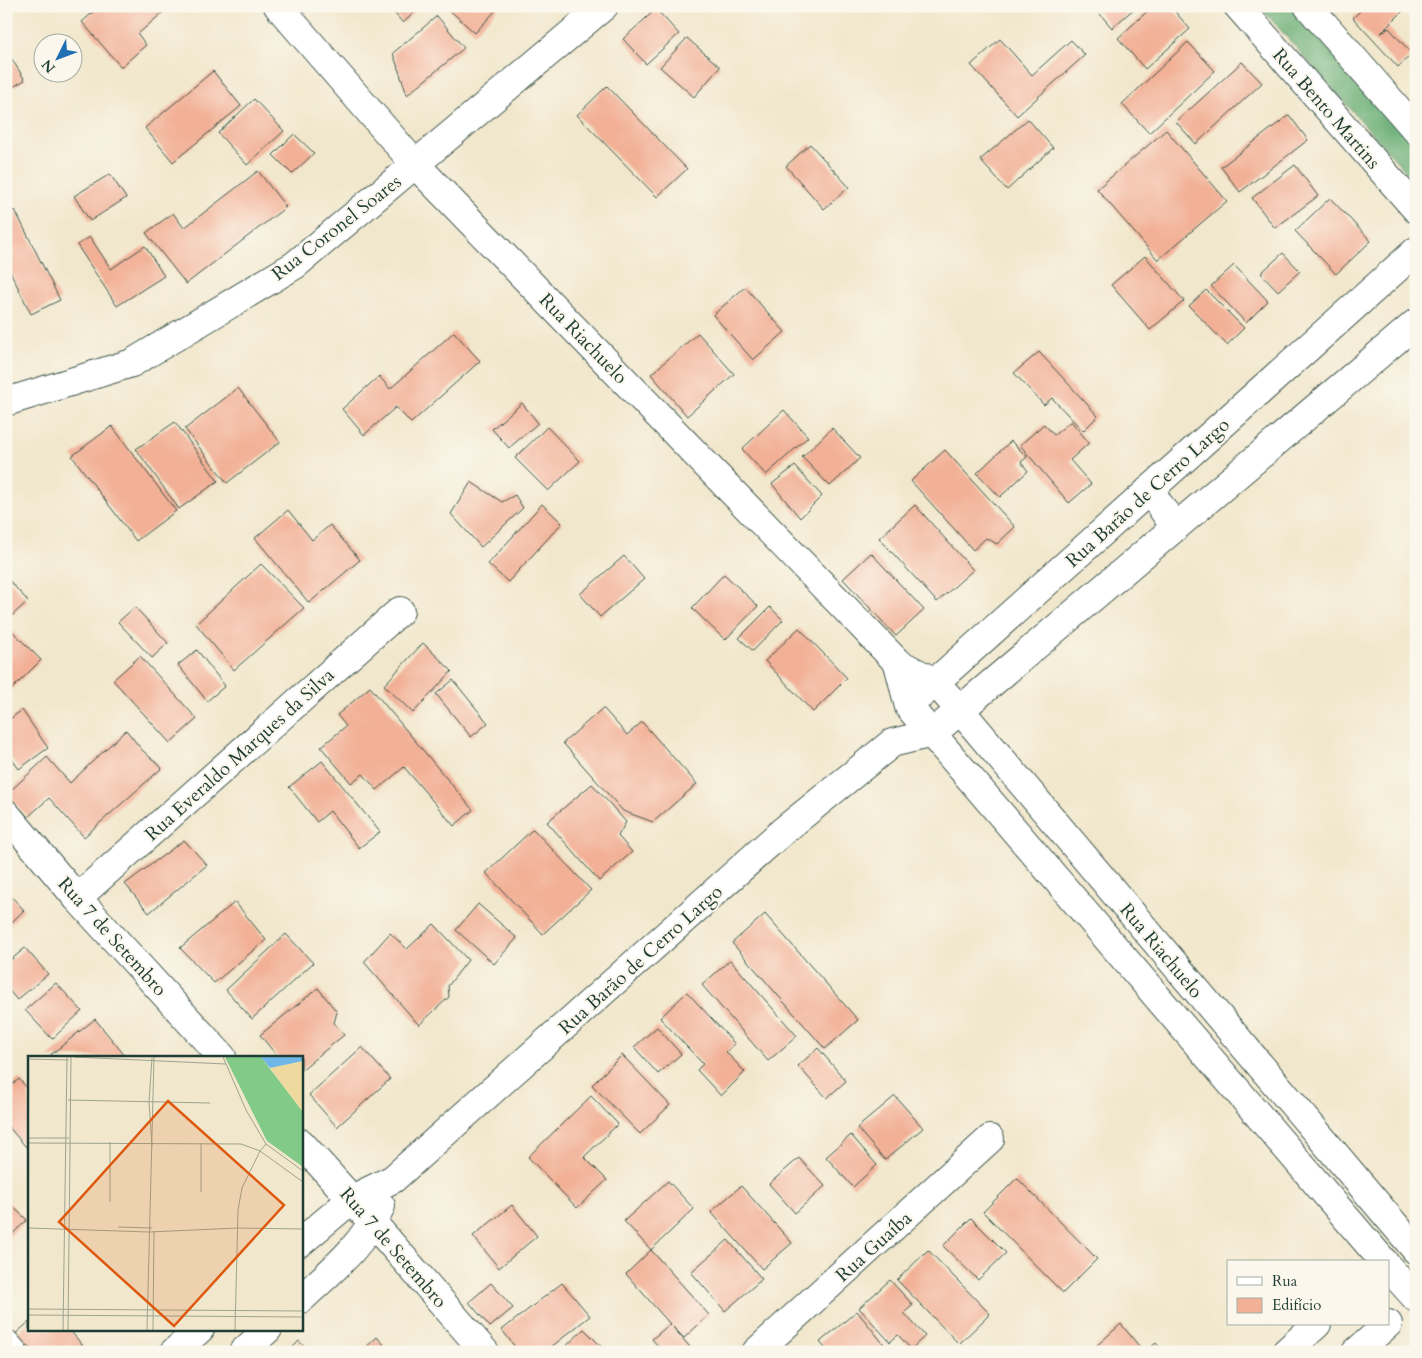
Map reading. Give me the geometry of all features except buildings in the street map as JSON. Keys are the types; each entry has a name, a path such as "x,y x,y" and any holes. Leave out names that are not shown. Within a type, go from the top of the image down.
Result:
{"street":[{"name":"Rua Riachuelo","path":"278,6 415,164 898,663 934,682 960,710 1414,1245"},
{"name":"Rua Coronel Soares","path":"6,402 132,363 295,265 604,6"},
{"name":"Rua Bento Martins","path":"1238,6 1416,209"},
{"path":"1308,6 1416,130"},
{"name":"Rua Barão de Cerro Largo","path":"892,743 909,706 934,682 1416,251"},
{"name":"Rua Barão de Cerro Largo","path":"302,1241 352,1198 393,1179 784,831 892,743 933,733 1416,323"},
{"path":"1149,490 1175,527"},
{"name":"Rua Everaldo Marques da Silva","path":"77,898 400,611"},
{"name":"Rua Riachuelo","path":"898,663 909,706 1382,1260"},
{"name":"Rua 7 de Setembro","path":"6,814 77,898 221,1056"},
{"name":"Rua Guaíba","path":"756,1352 990,1139"},
{"name":"Rua 7 de Setembro","path":"302,1144 352,1198 485,1352"},
{"name":"Rua Barão de Cerro Largo","path":"302,1298 350,1254 373,1223 393,1179"},
{"path":"1390,1261 1414,1245"},
{"path":"1390,1269 1416,1299 1390,1322"},
{"path":"1286,1352 1315,1326"},
{"path":"1356,1352 1386,1326"},
{"path":"174,1352 199,1330"},
{"path":"243,1352 267,1330"},
{"path":"6,1344 13,1352"}],"green space":[{"path":"1259,6 1298,6 1416,140 1416,183"}]}
